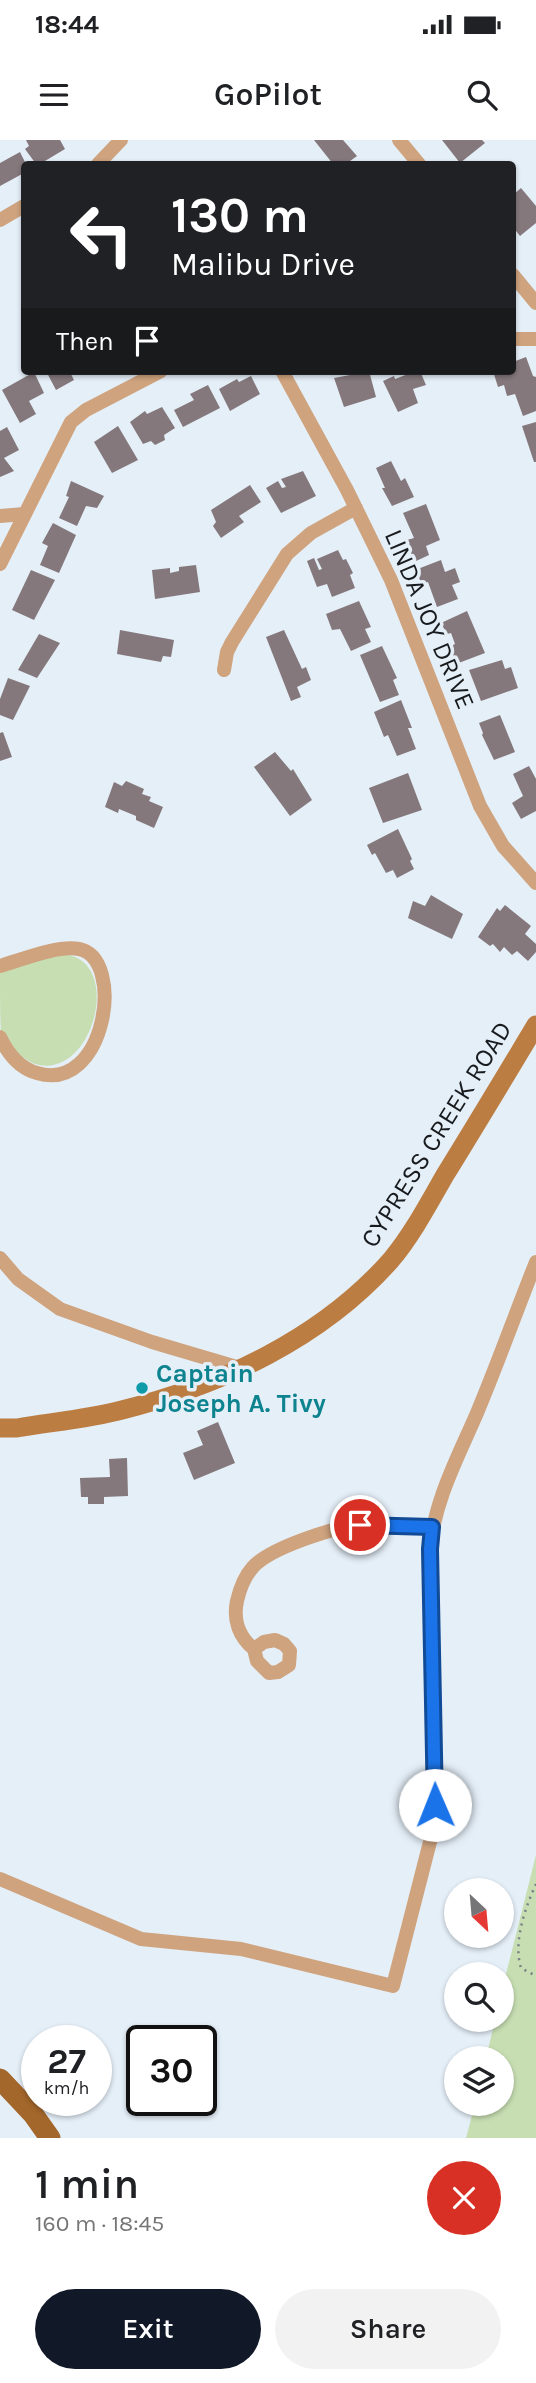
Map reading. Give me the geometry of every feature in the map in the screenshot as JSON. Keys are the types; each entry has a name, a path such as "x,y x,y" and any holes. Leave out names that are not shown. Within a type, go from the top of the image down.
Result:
{"main road":[{"name":"CYPRESS CREEK ROAD","path":"0,1428 121,1410 187,1390 240,1368 312,1330 362,1290 393,1257 536,1025"},
{"path":"0,2079 33,2114 50,2138"}],"street":[{"path":"101,161 121,140"},
{"path":"399,140 416,161"},
{"path":"0,220 21,208"},
{"path":"516,279 536,303"},
{"path":"516,339 536,339"},
{"path":"0,564 71,422 86,410 153,375"},
{"name":"LINDA JOY DRIVE","path":"284,375 356,508 390,580 480,806 503,846 536,883"},
{"path":"224,670 232,642 287,554 311,533 356,508"},
{"path":"0,516 24,514"},
{"path":"0,966 51,951 76,948 88,951 96,961 104,991 95,1042 90,1052 69,1072 44,1075 29,1071 14,1060 0,1037"},
{"path":"0,1258 18,1279 60,1309 152,1342 240,1368"},
{"path":"0,1879 141,1939 241,1949 393,1986 432,1834 435,1805 430,1549 432,1527 440,1498 536,1262"},
{"path":"254,1649 238,1630 235,1609 240,1586 254,1566 274,1552 328,1531 360,1525 432,1527"}],"path":[{"path":"536,1884 529,1900 518,1958 521,1968 536,1976"}],"green space":[{"path":"68,955 85,963 94,979 97,998 94,1020 85,1040 72,1056 55,1065 35,1064 15,1051 1,1031 0,971 38,958"},
{"path":"536,1855 536,2138 466,2138 472,2116 514,2116 514,2046 489,2046 492,2032 514,2032 514,1962 509,1962"}],"building":[{"path":"26,140 60,140 65,149 45,161 34,161 25,149 29,146"},
{"path":"314,140 343,140 357,156 350,161 331,161"},
{"path":"442,140 482,140 485,143 462,161 458,161"},
{"path":"20,152 24,161 21,161 21,175 0,186 0,163"},
{"path":"521,188 536,206 536,223 520,236 516,231 516,192"},
{"path":"526,357 533,376 536,377 536,411 523,416 515,394 507,396 504,385 498,387 494,375 516,375 516,361"},
{"path":"29,375 35,375 44,393 29,401 36,414 20,423 2,390"},
{"path":"48,375 72,375 74,380 56,390"},
{"path":"370,375 376,397 344,407 334,378"},
{"path":"406,375 422,375 426,385 413,389 418,403 398,412 383,381 394,376 395,379"},
{"path":"251,376 260,394 230,411 219,389 237,379 239,382"},
{"path":"208,385 220,408 183,427 174,410 194,400 190,394"},
{"path":"162,407 175,428 164,435 165,440 155,445 151,441 143,444 130,422 145,411 147,414"},
{"path":"536,422 536,462 534,462 522,426"},
{"path":"118,426 138,460 112,473 94,442"},
{"path":"7,427 19,450 4,458 14,471 0,477 0,431"},
{"path":"391,461 401,481 405,478 414,497 392,506 382,488 385,488 376,468"},
{"path":"303,471 316,496 281,513 266,488 278,481 282,488 286,487 281,479"},
{"path":"71,481 104,496 97,508 86,506 77,526 59,518 69,497 66,496"},
{"path":"250,485 261,502 239,516 244,522 221,538 213,526 216,522 211,510"},
{"path":"426,504 440,540 426,546 429,555 414,562 407,540 414,538 403,513"},
{"path":"53,523 76,535 59,573 40,565 48,546 42,543"},
{"path":"338,550 353,573 350,575 355,588 332,597 327,584 317,587 307,561 314,558 319,570 322,569 317,559"},
{"path":"441,560 445,572 455,568 460,582 452,585 458,599 437,607 428,582 422,584 415,570"},
{"path":"196,565 200,592 155,599 152,570 170,568 170,573 179,571 179,567"},
{"path":"31,570 55,580 34,620 12,610"},
{"path":"359,601 371,627 365,629 371,642 351,651 340,629 332,630 326,614"},
{"path":"467,611 485,653 456,664 449,647 455,644 451,633 447,634 441,623"},
{"path":"120,630 174,640 171,657 163,656 161,662 117,654"},
{"path":"284,630 302,669 306,667 311,680 297,687 301,697 291,701 266,637"},
{"path":"39,634 60,643 37,678 18,670"},
{"path":"382,646 397,678 393,680 399,695 380,702 360,655"},
{"path":"502,660 505,669 511,667 518,688 481,701 469,670"},
{"path":"8,678 30,686 13,720 0,715 0,699"},
{"path":"401,700 412,728 408,728 416,749 397,756 388,735 384,737 374,712"},
{"path":"500,715 515,752 494,760 479,723"},
{"path":"3,732 12,757 0,761 0,733"},
{"path":"275,752 291,771 293,769 312,800 290,816 254,767"},
{"path":"529,766 536,779 536,811 521,819 512,803 523,796 513,774"},
{"path":"408,773 422,810 383,823 369,788"},
{"path":"126,781 144,789 142,794 151,797 149,801 163,807 154,828 136,820 136,816 119,809 118,813 105,807 114,782 122,786"},
{"path":"398,829 414,869 397,878 393,870 386,873 375,853 372,855 367,845"},
{"path":"431,895 463,914 452,939 408,918 413,901 425,906"},
{"path":"505,905 531,926 525,934 536,944 536,952 528,961 517,951 512,955 504,947 500,952 493,944 490,946 478,937 497,908 500,911"},
{"path":"218,1422 235,1463 194,1480 183,1453 203,1445 197,1431"},
{"path":"127,1458 128,1496 104,1497 104,1504 88,1504 88,1497 81,1497 80,1478 110,1477 109,1459"}],"place":[{"name":"Captain Joseph A. Tivy","path":"142,1388"}],"route":[{"path":"360,1525 432,1527 430,1549 435,1805"}]}
